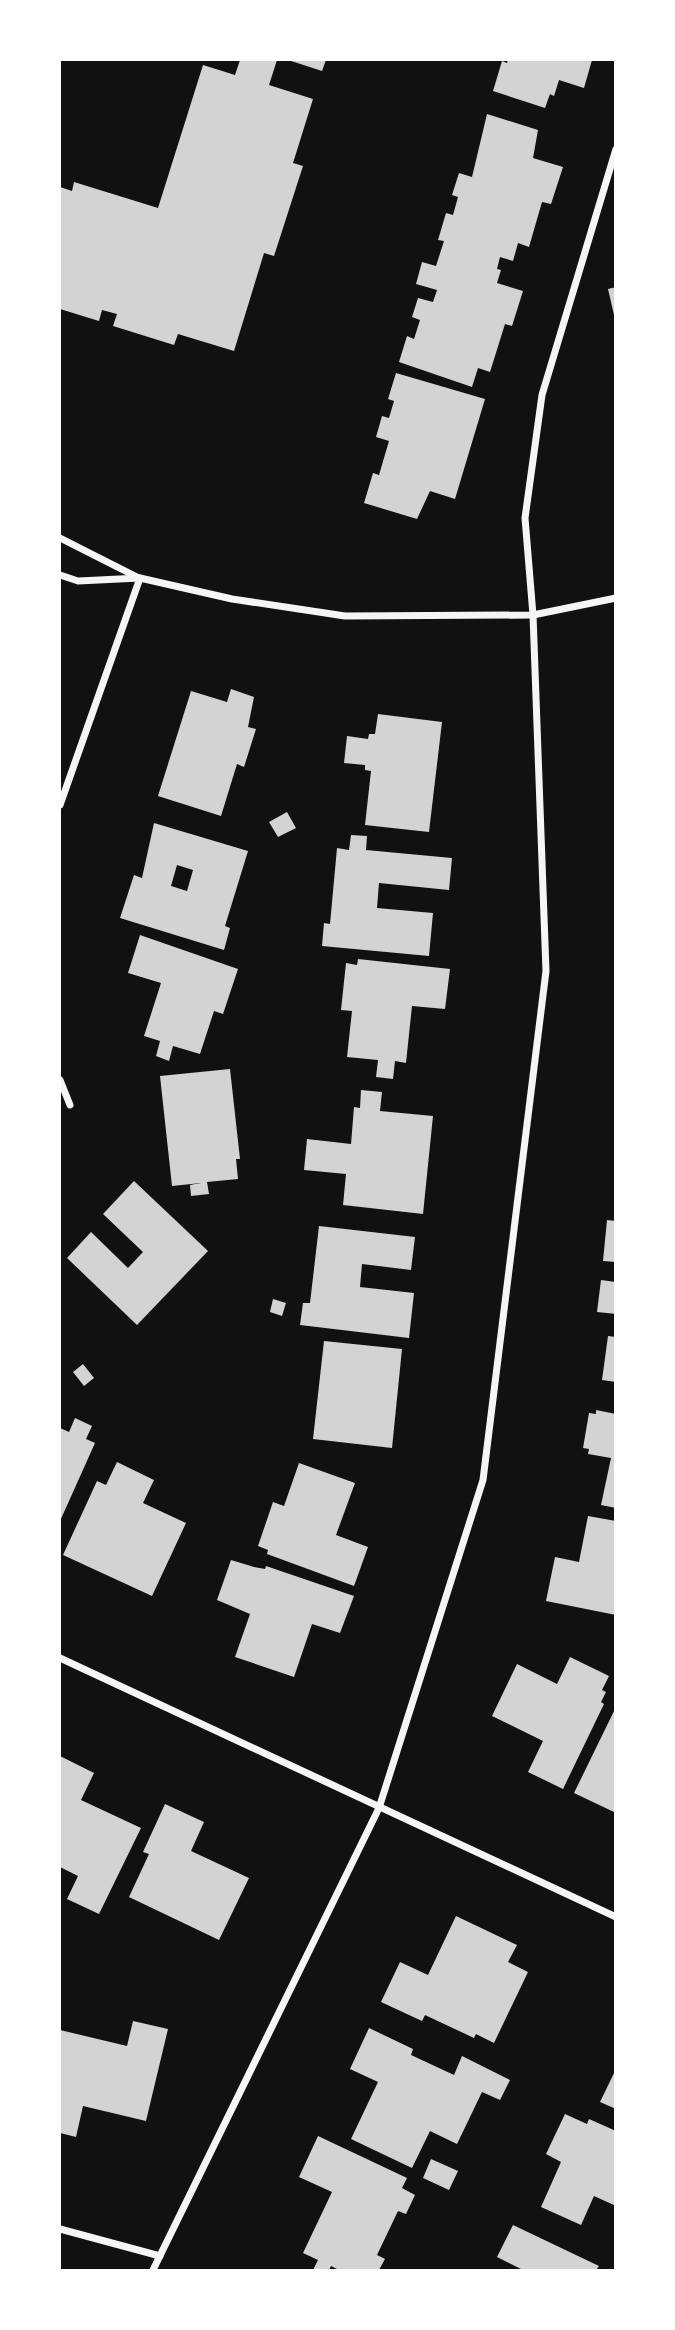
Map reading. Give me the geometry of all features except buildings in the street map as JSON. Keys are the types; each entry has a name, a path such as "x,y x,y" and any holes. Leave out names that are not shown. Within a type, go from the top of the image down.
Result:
{"street":[{"path":"153,2270 379,1808 483,1480 546,971 533,615 525,518 542,395 615,149"},
{"path":"60,538 140,578 232,599 345,616 533,615 615,598"},
{"path":"60,575 78,581 140,578"},
{"path":"60,805 140,578"},
{"path":"60,1080 70,1105"},
{"path":"60,1658 615,1917"},
{"path":"60,2229 160,2256"}]}
